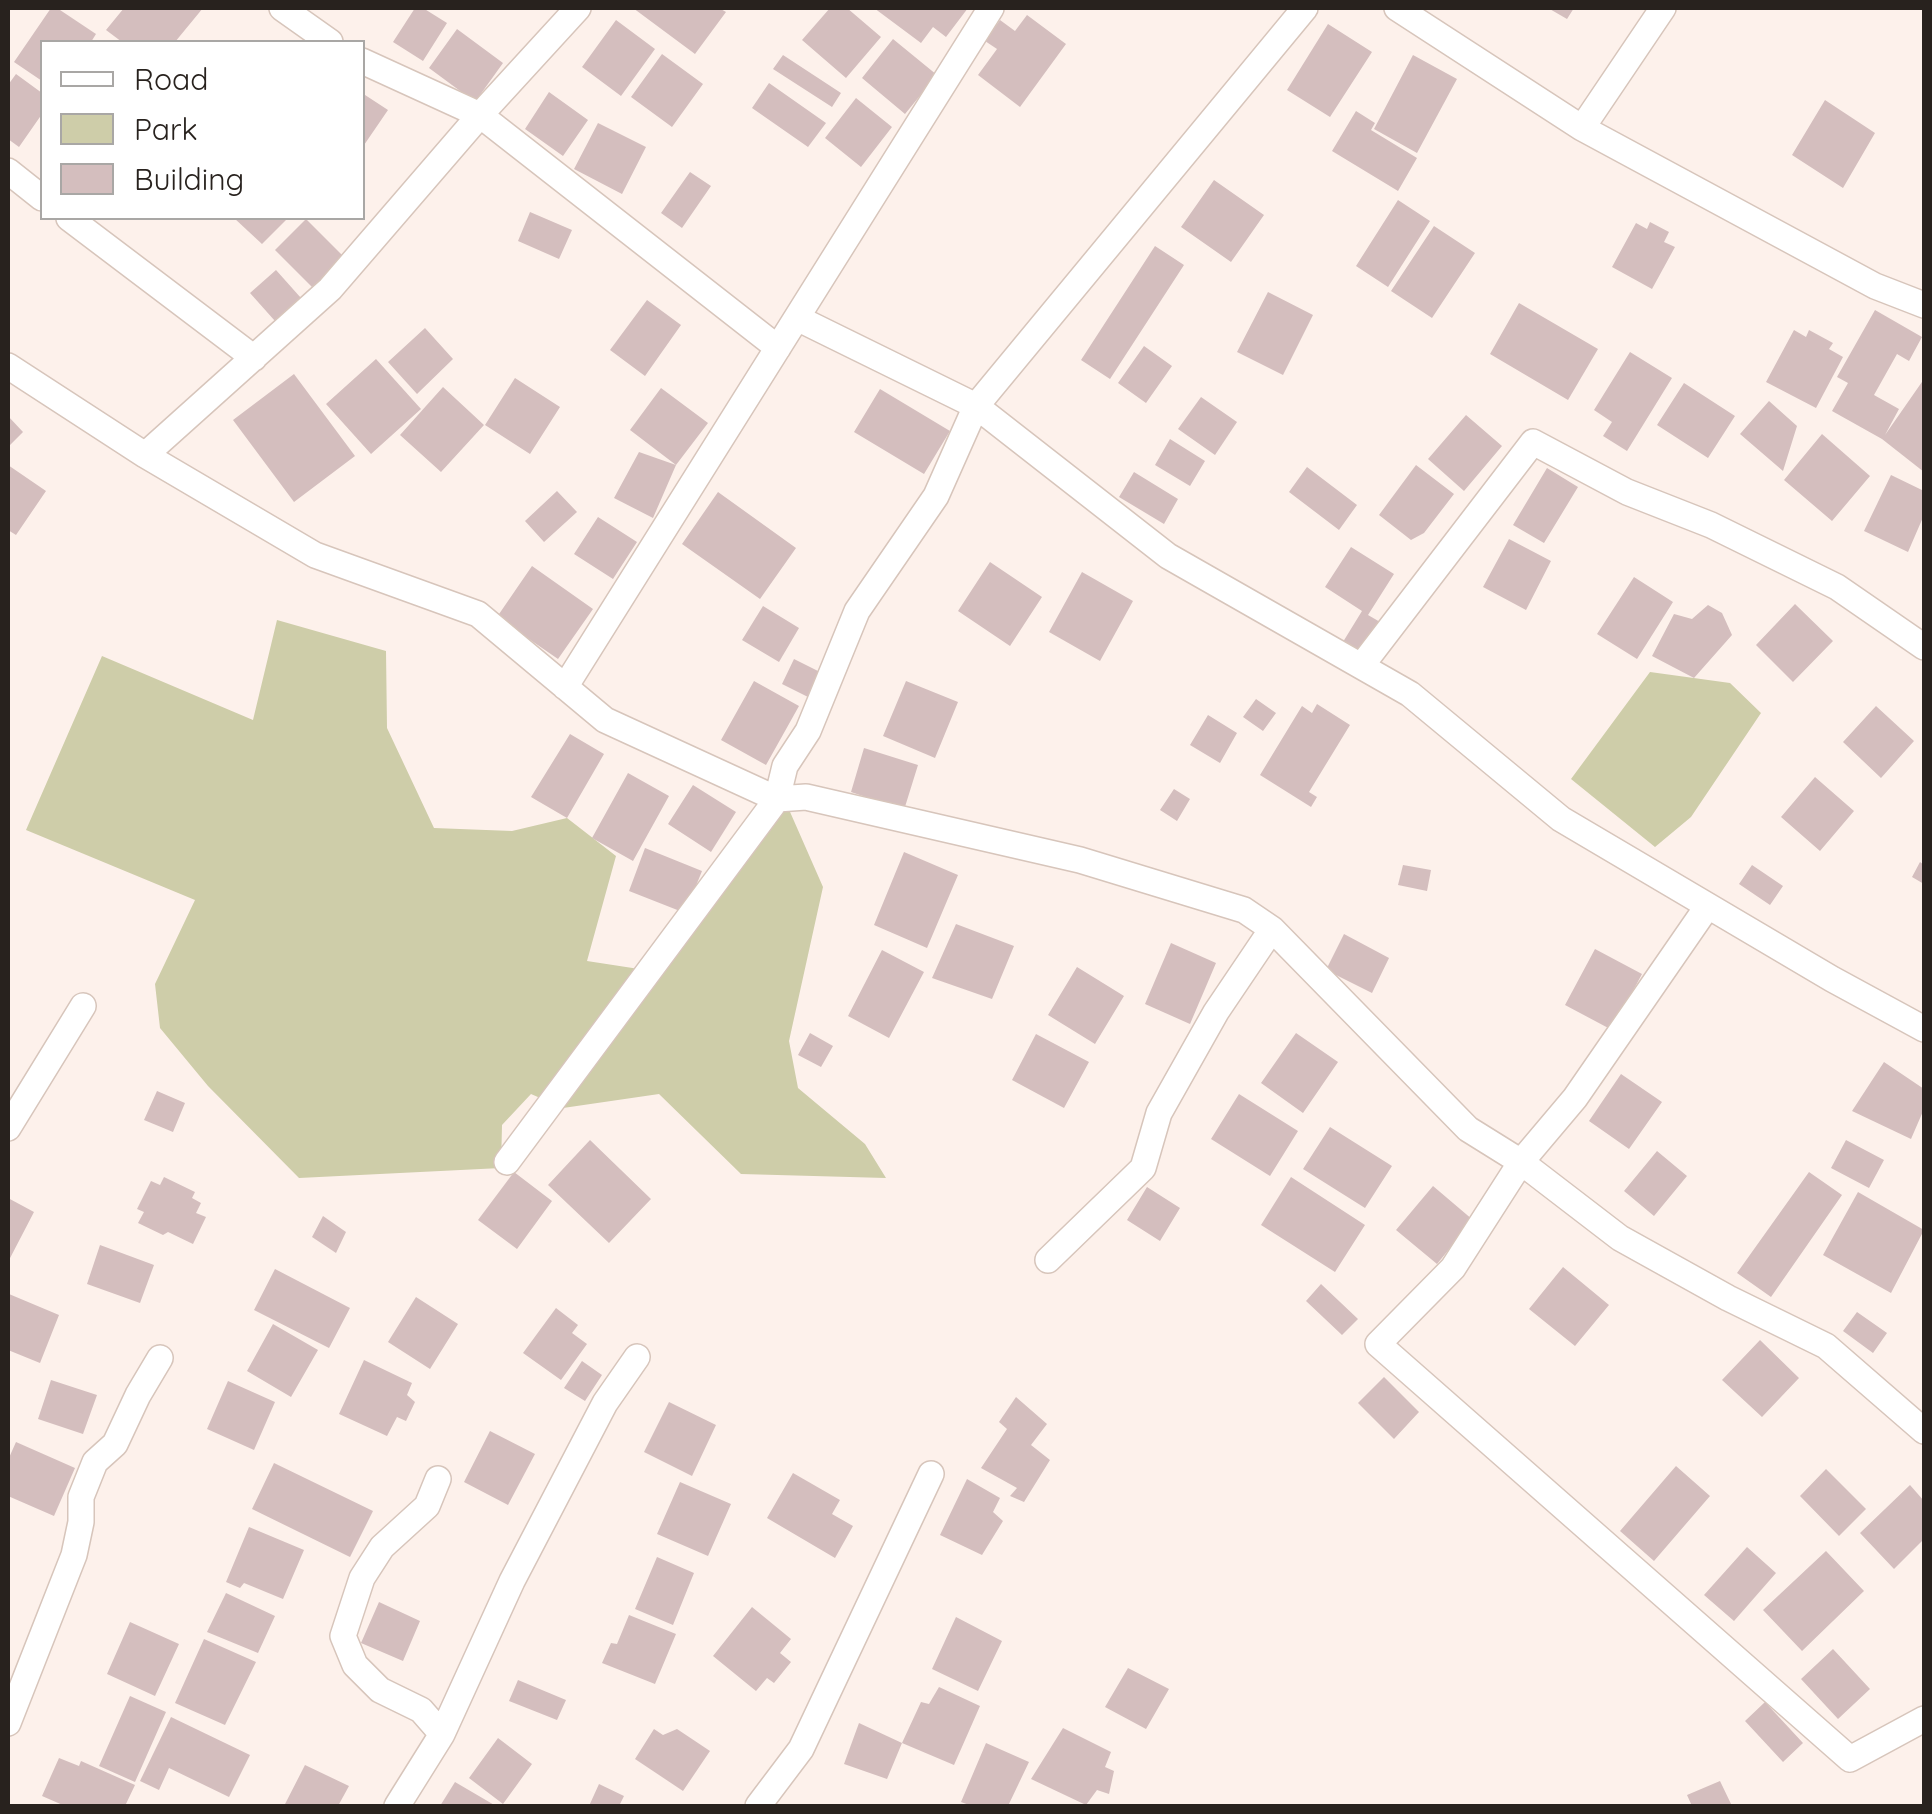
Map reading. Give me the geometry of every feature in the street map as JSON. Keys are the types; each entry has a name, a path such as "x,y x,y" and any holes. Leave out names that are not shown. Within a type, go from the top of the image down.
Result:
{"street":[{"path":"282,8 327,40"},
{"path":"145,455 330,289 578,8"},
{"path":"565,686 992,8"},
{"path":"506,1162 777,799 786,766 808,731 856,611 936,496 976,406 1305,8"},
{"path":"1397,8 1582,128 1875,286 1924,305"},
{"path":"1582,128 1663,8"},
{"path":"365,63 480,115 778,348"},
{"path":"8,171 40,196"},
{"path":"72,220 254,358"},
{"path":"797,318 976,406 1168,556 1410,694 1561,819 1707,907 1924,1029"},
{"path":"8,366 145,455 315,554 478,614 605,720 777,799 806,797 1080,860 1244,910 1272,929 1468,1128 1522,1162 1620,1238 1826,1346 1924,1431"},
{"path":"1362,666 1533,442 1627,492 1712,525 1836,587 1924,647"},
{"path":"1707,907 1574,1098 1522,1162 1452,1268 1378,1344 1850,1759 1924,1719"},
{"path":"1048,1260 1143,1168 1159,1113 1216,1012 1272,929"},
{"path":"8,1128 83,1006"},
{"path":"8,1723 74,1554 81,1522 81,1496 95,1462 115,1444 160,1358"},
{"path":"397,1806 442,1734 512,1582 605,1404 637,1358"},
{"path":"758,1806 800,1749 931,1474"},
{"path":"438,1479 427,1506 382,1547 362,1578 343,1636 355,1664 380,1690 421,1710 442,1734"}],"green space":[{"path":"277,620 386,651 387,728 434,828 512,831 567,818 616,856 587,961 639,969 787,805 823,887 789,1041 798,1088 865,1144 886,1178 741,1174 659,1094 563,1108 531,1094 502,1125 501,1168 299,1178 208,1086 160,1028 155,984 195,900 26,830 102,656 253,720"},
{"path":"1650,672 1730,683 1761,713 1691,817 1655,847 1571,779"}],"building":[{"path":"51,8 57,8 96,34 92,40 40,40 40,80 14,62"},
{"path":"124,8 203,8 177,40 119,40 106,30"},
{"path":"415,8 423,8 447,23 423,61 393,42"},
{"path":"633,8 719,8 726,12 695,54"},
{"path":"830,8 847,8 881,37 846,78 802,40"},
{"path":"874,8 968,8 946,37 933,27 921,43"},
{"path":"1548,8 1574,8 1567,19"},
{"path":"1027,15 1066,44 1020,107 978,75 997,49 985,41 1000,20 1015,31"},
{"path":"616,20 655,49 621,96 582,67"},
{"path":"1328,24 1372,52 1330,117 1287,90"},
{"path":"457,29 503,63 475,102 429,68"},
{"path":"893,39 937,75 905,114 862,78"},
{"path":"662,54 703,84 672,127 631,97"},
{"path":"783,55 841,93 832,107 773,69"},
{"path":"1413,55 1457,79 1417,153 1374,129"},
{"path":"16,74 40,92 40,117 19,147 8,139 8,85"},
{"path":"769,83 826,123 808,147 752,108"},
{"path":"549,92 588,120 563,156 525,129"},
{"path":"365,95 388,110 365,144"},
{"path":"856,98 892,127 861,167 825,138"},
{"path":"1825,100 1875,133 1843,188 1792,155"},
{"path":"1356,111 1375,123 1371,130 1417,158 1398,191 1332,151"},
{"path":"598,123 646,147 622,194 574,169"},
{"path":"690,172 711,186 682,228 661,213"},
{"path":"1214,180 1264,215 1231,262 1181,227"},
{"path":"1398,200 1430,221 1388,287 1356,266"},
{"path":"530,212 572,230 559,259 518,241"},
{"path":"236,220 286,220 262,244"},
{"path":"307,220 343,256 313,288 275,250"},
{"path":"1650,222 1669,232 1664,242 1675,247 1652,289 1612,267 1636,223 1647,229"},
{"path":"1434,226 1475,253 1432,318 1391,291"},
{"path":"1155,246 1184,265 1110,379 1081,360"},
{"path":"276,270 309,307 283,330 250,293"},
{"path":"1268,292 1313,315 1283,375 1237,352"},
{"path":"647,300 681,325 645,376 610,350"},
{"path":"1519,303 1598,349 1568,400 1490,354"},
{"path":"1875,310 1922,337 1909,361 1897,354 1874,395 1899,409 1885,435 1924,379 1924,472 1882,439 1832,411 1848,383 1837,377"},
{"path":"425,328 453,359 417,394 388,362"},
{"path":"1794,330 1806,337 1809,330 1833,343 1829,349 1843,357 1816,408 1766,382"},
{"path":"1144,346 1172,366 1146,403 1118,383"},
{"path":"1630,352 1672,378 1627,451 1603,436 1612,422 1594,410"},
{"path":"376,359 421,409 371,454 326,404"},
{"path":"294,374 355,456 294,502 233,420"},
{"path":"515,378 560,407 530,454 485,425"},
{"path":"1684,383 1735,416 1708,458 1657,425"},
{"path":"443,387 484,425 441,472 400,435"},
{"path":"661,388 708,423 676,465 630,430"},
{"path":"880,389 950,431 924,474 854,432"},
{"path":"1201,397 1237,422 1215,455 1178,429"},
{"path":"1769,401 1797,426 1783,471 1740,434"},
{"path":"1466,415 1502,446 1464,491 1428,459"},
{"path":"8,416 23,432 8,447"},
{"path":"1822,434 1870,476 1832,521 1784,480"},
{"path":"1170,439 1205,461 1190,486 1155,465"},
{"path":"639,452 676,465 653,518 614,498"},
{"path":"8,465 46,491 16,535 8,530"},
{"path":"1416,465 1454,494 1424,533 1411,540 1379,515"},
{"path":"1307,467 1357,505 1339,530 1289,492"},
{"path":"1547,468 1578,487 1544,543 1513,525"},
{"path":"1134,472 1178,499 1164,524 1119,497"},
{"path":"1891,475 1924,491 1924,515 1908,552 1864,531"},
{"path":"557,491 577,512 544,542 525,521"},
{"path":"718,492 796,548 760,599 682,544"},
{"path":"598,517 637,542 613,579 574,554"},
{"path":"1509,539 1551,561 1526,610 1483,587"},
{"path":"1351,547 1394,574 1368,615 1387,626 1362,665 1338,650 1362,611 1325,587"},
{"path":"990,562 1042,597 1010,646 958,611"},
{"path":"532,566 593,609 558,659 497,617"},
{"path":"1082,572 1133,601 1100,661 1049,632"},
{"path":"1634,577 1673,602 1637,659 1597,634"},
{"path":"1795,604 1833,641 1793,682 1756,645"},
{"path":"1708,605 1722,613 1732,635 1694,678 1652,656 1674,614 1692,619"},
{"path":"763,606 799,628 779,662 742,640"},
{"path":"794,659 820,672 808,697 782,684"},
{"path":"754,681 799,706 766,765 721,740"},
{"path":"906,681 958,702 935,758 883,736"},
{"path":"1256,699 1276,713 1263,731 1243,717"},
{"path":"1317,704 1350,725 1309,792 1317,797 1311,807 1260,775 1302,706 1312,713"},
{"path":"1876,706 1914,741 1881,778 1843,742"},
{"path":"1208,715 1237,733 1220,763 1190,745"},
{"path":"570,734 604,754 567,818 531,797"},
{"path":"864,748 918,765 904,810 851,792"},
{"path":"628,773 669,796 633,861 592,838"},
{"path":"1815,777 1854,811 1820,851 1781,817"},
{"path":"693,785 736,812 711,852 668,824"},
{"path":"1174,789 1190,799 1177,821 1160,810"},
{"path":"645,848 702,871 685,913 629,891"},
{"path":"904,852 958,875 927,948 874,925"},
{"path":"1920,862 1924,865 1924,884 1912,877"},
{"path":"1403,865 1431,870 1427,891 1398,885"},
{"path":"1752,865 1783,886 1770,905 1739,884"},
{"path":"956,924 1014,946 992,999 932,978"},
{"path":"1344,934 1389,958 1372,993 1326,970"},
{"path":"1171,943 1216,963 1190,1024 1145,1004"},
{"path":"1595,949 1642,974 1612,1030 1565,1005"},
{"path":"882,950 924,972 889,1038 848,1016"},
{"path":"1077,967 1124,996 1095,1044 1048,1015"},
{"path":"810,1033 833,1046 821,1067 798,1055"},
{"path":"1296,1033 1338,1062 1303,1113 1261,1083"},
{"path":"1036,1034 1089,1062 1064,1108 1012,1080"},
{"path":"1884,1062 1924,1089 1924,1109 1911,1139 1852,1111"},
{"path":"1621,1074 1662,1102 1629,1149 1589,1121"},
{"path":"157,1091 185,1103 173,1132 144,1120"},
{"path":"1239,1094 1298,1131 1270,1176 1211,1139"},
{"path":"1330,1127 1392,1166 1365,1208 1303,1169"},
{"path":"590,1140 651,1199 609,1243 548,1185"},
{"path":"1846,1140 1884,1160 1869,1188 1831,1168"},
{"path":"1657,1151 1687,1176 1654,1216 1624,1191"},
{"path":"514,1172 552,1201 517,1249 478,1220"},
{"path":"1809,1172 1842,1195 1771,1297 1737,1273"},
{"path":"164,1177 195,1192 192,1198 201,1203 196,1213 206,1217 193,1244 138,1223 144,1212 137,1209 151,1181 160,1185"},
{"path":"1291,1177 1365,1225 1335,1272 1261,1225"},
{"path":"1433,1186 1473,1220 1437,1264 1396,1230"},
{"path":"1147,1187 1180,1208 1160,1241 1127,1220"},
{"path":"1858,1192 1924,1230 1891,1293 1823,1255"},
{"path":"8,1198 34,1212 8,1262"},
{"path":"323,1216 346,1232 336,1253 312,1237"},
{"path":"100,1245 154,1265 140,1303 87,1284"},
{"path":"1563,1267 1609,1305 1575,1346 1529,1309"},
{"path":"275,1269 350,1308 329,1348 254,1310"},
{"path":"1321,1284 1358,1319 1342,1335 1306,1301"},
{"path":"9,1294 59,1315 40,1363 8,1350"},
{"path":"416,1297 458,1324 430,1369 388,1342"},
{"path":"556,1308 578,1325 572,1333 587,1344 561,1380 523,1353"},
{"path":"1857,1312 1887,1333 1873,1353 1843,1331"},
{"path":"273,1324 318,1350 291,1397 247,1371"},
{"path":"1760,1340 1799,1378 1762,1417 1722,1380"},
{"path":"364,1360 412,1383 407,1395 415,1402 406,1421 397,1417 387,1436 339,1414"},
{"path":"582,1361 602,1375 585,1401 564,1388"},
{"path":"1384,1377 1419,1412 1394,1439 1358,1403"},
{"path":"51,1380 97,1395 83,1434 38,1419"},
{"path":"228,1381 275,1402 254,1450 207,1429"},
{"path":"1016,1397 1047,1424 1031,1445 1050,1460 1024,1502 1010,1496 1017,1488 981,1468 1007,1429 999,1422"},
{"path":"669,1402 716,1425 692,1476 644,1452"},
{"path":"490,1431 535,1454 508,1505 464,1482"},
{"path":"16,1442 75,1468 54,1516 8,1496 8,1460"},
{"path":"274,1463 373,1511 350,1557 252,1509"},
{"path":"1676,1466 1710,1496 1654,1561 1620,1531"},
{"path":"1826,1469 1866,1509 1839,1536 1800,1496"},
{"path":"793,1473 840,1500 832,1514 853,1526 835,1558 767,1518"},
{"path":"967,1479 1000,1498 993,1512 1003,1521 982,1555 940,1535"},
{"path":"680,1482 731,1504 708,1556 657,1534"},
{"path":"1910,1485 1924,1501 1924,1539 1894,1569 1860,1533"},
{"path":"249,1527 304,1550 283,1599 244,1583 240,1588 226,1582"},
{"path":"1747,1547 1776,1573 1734,1621 1704,1595"},
{"path":"1826,1551 1864,1591 1802,1651 1763,1610"},
{"path":"657,1557 694,1573 673,1625 635,1609"},
{"path":"226,1593 275,1616 258,1653 207,1632"},
{"path":"379,1602 420,1621 403,1661 361,1643"},
{"path":"752,1607 791,1639 780,1653 791,1662 774,1683 767,1678 756,1691 713,1656"},
{"path":"629,1615 676,1634 655,1684 602,1663 611,1643 617,1644"},
{"path":"956,1617 1002,1641 978,1691 932,1669"},
{"path":"130,1622 179,1644 155,1696 107,1674"},
{"path":"204,1639 256,1662 225,1725 175,1703"},
{"path":"1833,1649 1870,1689 1838,1719 1801,1679"},
{"path":"1128,1668 1169,1689 1146,1729 1105,1707"},
{"path":"518,1680 566,1700 557,1720 509,1701"},
{"path":"939,1687 980,1706 954,1765 902,1743 921,1702 929,1704"},
{"path":"130,1696 166,1712 135,1782 99,1766"},
{"path":"1765,1702 1803,1743 1783,1762 1745,1721"},
{"path":"171,1717 250,1755 229,1797 169,1768 159,1790 140,1781"},
{"path":"859,1723 902,1743 887,1779 844,1764"},
{"path":"1063,1728 1111,1752 1105,1767 1114,1771 1109,1794 1097,1790 1086,1805 1031,1779"},
{"path":"654,1729 663,1735 677,1729 710,1751 683,1791 635,1759"},
{"path":"498,1738 532,1764 503,1804 469,1778"},
{"path":"986,1743 1029,1762 1008,1806 972,1806 961,1802"},
{"path":"59,1758 79,1766 81,1761 135,1785 125,1806 65,1806 42,1796"},
{"path":"305,1765 349,1786 338,1806 284,1806"},
{"path":"1720,1781 1732,1806 1692,1806 1687,1795"},
{"path":"455,1782 496,1806 440,1806"},
{"path":"599,1784 624,1796 619,1806 589,1806"}]}
